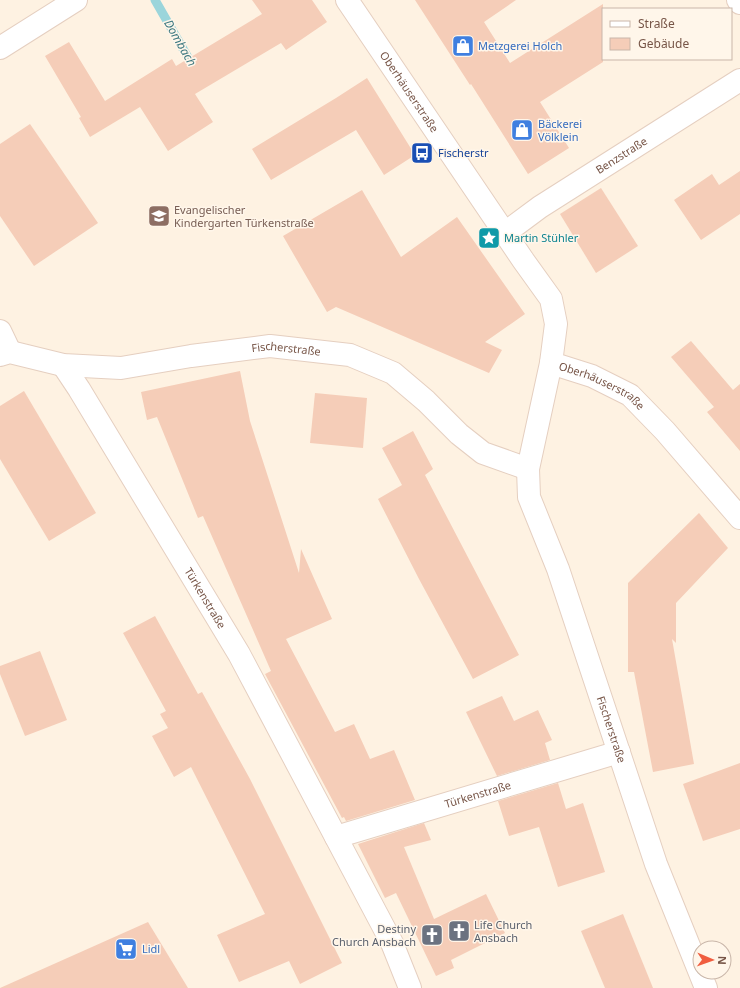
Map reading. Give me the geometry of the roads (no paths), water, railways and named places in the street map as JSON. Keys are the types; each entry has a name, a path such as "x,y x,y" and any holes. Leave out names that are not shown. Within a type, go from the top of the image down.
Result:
{"street":[{"path":"0,48 76,0"},
{"name":"Oberhäuserstraße","path":"347,0 551,300 556,324 551,364 592,376 630,395 665,431 739,515"},
{"name":"Benzstraße","path":"505,233 540,207 740,80"},
{"path":"0,331 5,354"},
{"name":"Fischerstraße","path":"5,354 63,365 121,368 191,356 270,346 350,355 393,373 426,401 459,434 483,452 528,469"},
{"name":"Fischerstraße","path":"551,364 528,469 529,498 558,569 656,864 706,988"},
{"name":"Türkenstraße","path":"63,365 239,654 392,943 410,988"},
{"name":"Türkenstraße","path":"336,837 619,752"}],"waterway":[{"name":"Dombach","path":"155,0 194,68"}],"place":[{"name":"Metzgerei Holch","path":"463,46"},
{"name":"Bäckerei Völklein","path":"522,130"},
{"name":"Fischerstr","path":"422,153"},
{"name":"Evangelischer Kindergarten Türkenstraße","path":"159,216"},
{"name":"Martin Stühler","path":"489,238"},
{"name":"Life Church Ansbach","path":"459,931"},
{"name":"Destiny Church Ansbach","path":"432,935"},
{"name":"Lidl","path":"126,949"}]}
